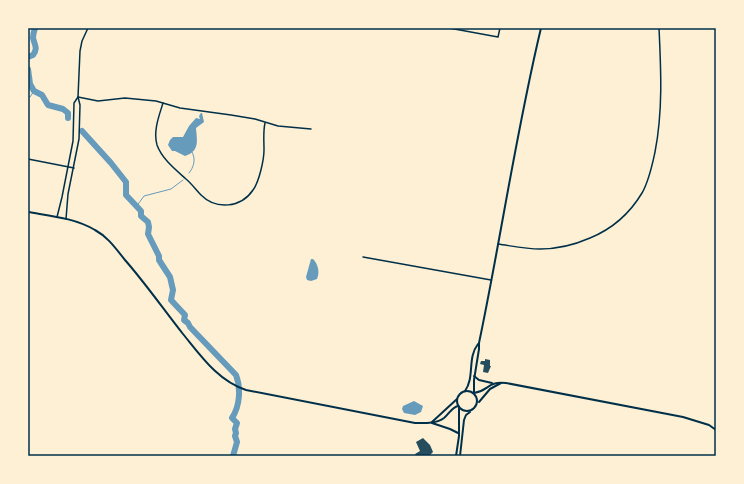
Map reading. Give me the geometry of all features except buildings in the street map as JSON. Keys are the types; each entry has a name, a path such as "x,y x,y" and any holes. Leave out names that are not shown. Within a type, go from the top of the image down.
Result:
{"street":[{"path":"66,219 68,194 79,139 80,105 78,97 80,51 82,41 88,28"},
{"path":"449,28 498,37 500,28"},
{"path":"477,404 477,398 474,393 474,376 479,343 492,281 528,81 540,28"},
{"path":"498,244 522,248 541,249 554,248 581,242 607,230 619,220 643,192 651,170 659,122 662,88 659,28"},
{"path":"78,97 98,101 139,98 180,108 231,115 280,127 311,129"},
{"path":"57,217 73,141 72,112 74,103 78,97"},
{"path":"163,103 156,126 156,136 157,144 164,157 195,187 201,195 219,205 234,205 244,201 255,187 264,158 263,138 265,123"},
{"path":"28,159 74,168"},
{"path":"28,212 80,222 97,231 109,241 137,274 201,356 221,377 231,384 244,389 415,423 431,423 450,429 459,434"},
{"path":"362,257 492,281"},
{"path":"431,423 457,399 460,394 465,391 470,381 473,351 479,343"},
{"path":"474,376 479,380 493,383 506,383 684,417 708,425 716,430"},
{"path":"465,391 474,393 483,390 493,383"},
{"path":"460,456 464,418 482,396 490,389 498,384 506,383"},
{"path":"456,456 459,434 459,407 457,399"},
{"path":"431,423 443,419 453,408 459,407 464,411 470,411"}],"water":[{"path":"201,113 204,122 196,128 196,145 193,151 185,156 172,151 168,145 170,140 173,137 183,137 189,126 196,118 200,119 199,116"},
{"path":"311,259 313,259 316,263 318,268 318,276 317,279 311,281 307,280 306,277"},
{"path":"414,401 423,406 421,412 415,415 404,413 402,409 403,406"}],"waterway":[{"path":"28,57 33,55 36,47 33,38 35,28"},
{"path":"28,69 30,84 34,91 42,95 48,105 63,109 68,113 68,118"},
{"path":"28,97 30,97 34,91"},
{"path":"82,131 126,182 126,195 141,211 141,216 148,222 148,234 159,256 159,260 170,277 173,290 171,300 185,315 184,320 190,327 236,375 239,386 239,397 237,408 232,418 237,423 235,429 237,442 233,456"},
{"path":"189,173 194,163 192,152"},
{"path":"136,207 144,196 171,189 183,180"}]}
